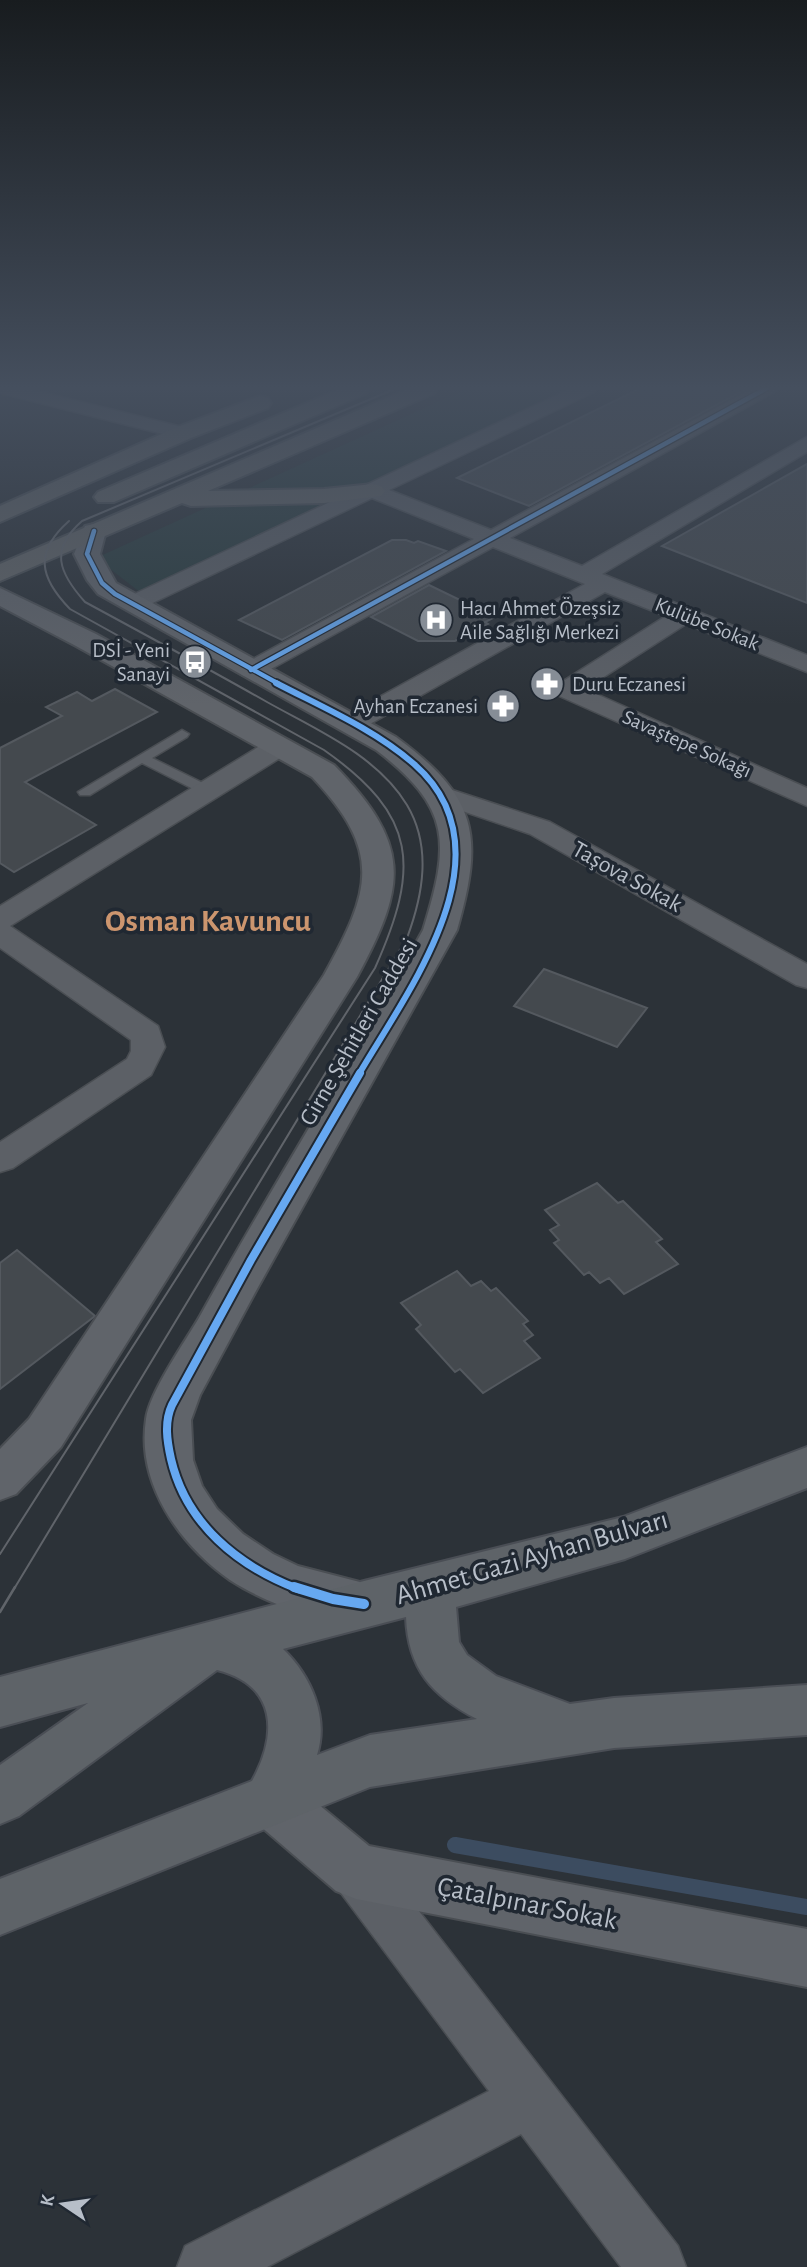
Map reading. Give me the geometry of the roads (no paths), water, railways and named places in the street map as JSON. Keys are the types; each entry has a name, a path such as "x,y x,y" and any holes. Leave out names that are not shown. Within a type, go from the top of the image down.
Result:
{"highway":[{"path":"0,514 48,494"},
{"path":"7,564 87,519 139,494"},
{"path":"87,519 164,501 181,494"},
{"path":"164,501 346,494"}],"main road":[{"name":"Ahmet Gazi Ayhan Bulvarı","path":"0,1702 364,1604 432,1589 625,1538 807,1467"},
{"path":"432,1589 435,1645 449,1672 459,1682 482,1694 569,1730"},
{"path":"0,1797 211,1645 230,1647 257,1660 278,1679 288,1695 294,1715 296,1737 284,1781 271,1800"},
{"path":"0,1906 370,1761 614,1723 807,1710"}],"street":[{"path":"134,603 367,494"},
{"name":"Kulübe Sokak","path":"380,494 684,615 805,660"},
{"path":"251,670 573,494"},
{"path":"352,723 594,579 727,494"},
{"name":"Girne Şehitleri Caddesi","path":"87,519 87,554 103,585 251,670 395,747 413,762 440,794 454,828 457,847 454,886 440,930 262,1238 168,1416 170,1455 181,1492 213,1537 236,1559 285,1586 329,1600 364,1604"},
{"name":"Girne Şehitleri Caddesi","path":"0,1480 45,1433 340,977 373,915 379,879 378,859 365,822 354,803 323,771 86,640 5,612"},
{"name":"Savaştepe Sokağı","path":"684,615 566,690 807,798"},
{"path":"0,1159 139,1066 148,1051 146,1034 4,938 208,791 278,747"},
{"name":"Taşova Sokak","path":"440,794 540,828 807,978"},
{"name":"Çatalpınar Sokak","path":"271,1800 356,1871 807,1958"},
{"path":"356,1871 657,2267"},
{"path":"206,2267 530,2100"}],"lane":[{"path":"85,792 182,734"},
{"path":"142,758 208,791"}],"waterway":[{"path":"455,1845 807,1907"}],"tram line":[{"path":"14,1589 407,938 421,888 422,854 415,821 394,787 379,772 324,733 85,602 69,581 61,562 65,542 72,532 82,521 146,494"},
{"path":"0,1554 375,968 390,932 399,901 403,872 402,846 393,821 378,798 355,774 324,750 70,609 52,586 45,565 50,543 69,521"},
{"path":"0,1612 15,1587"}],"place":[{"name":"Hacı Ahmet Özeşsiz Aile Sağlığı Merkezi","path":"436,620"},
{"name":"DSİ - Yeni Sanayi","path":"195,662"},
{"name":"Duru Eczanesi","path":"547,684"},
{"name":"Ayhan Eczanesi","path":"503,706"}],"district":[{"name":"Osman Kavuncu","path":"208,921"}]}
